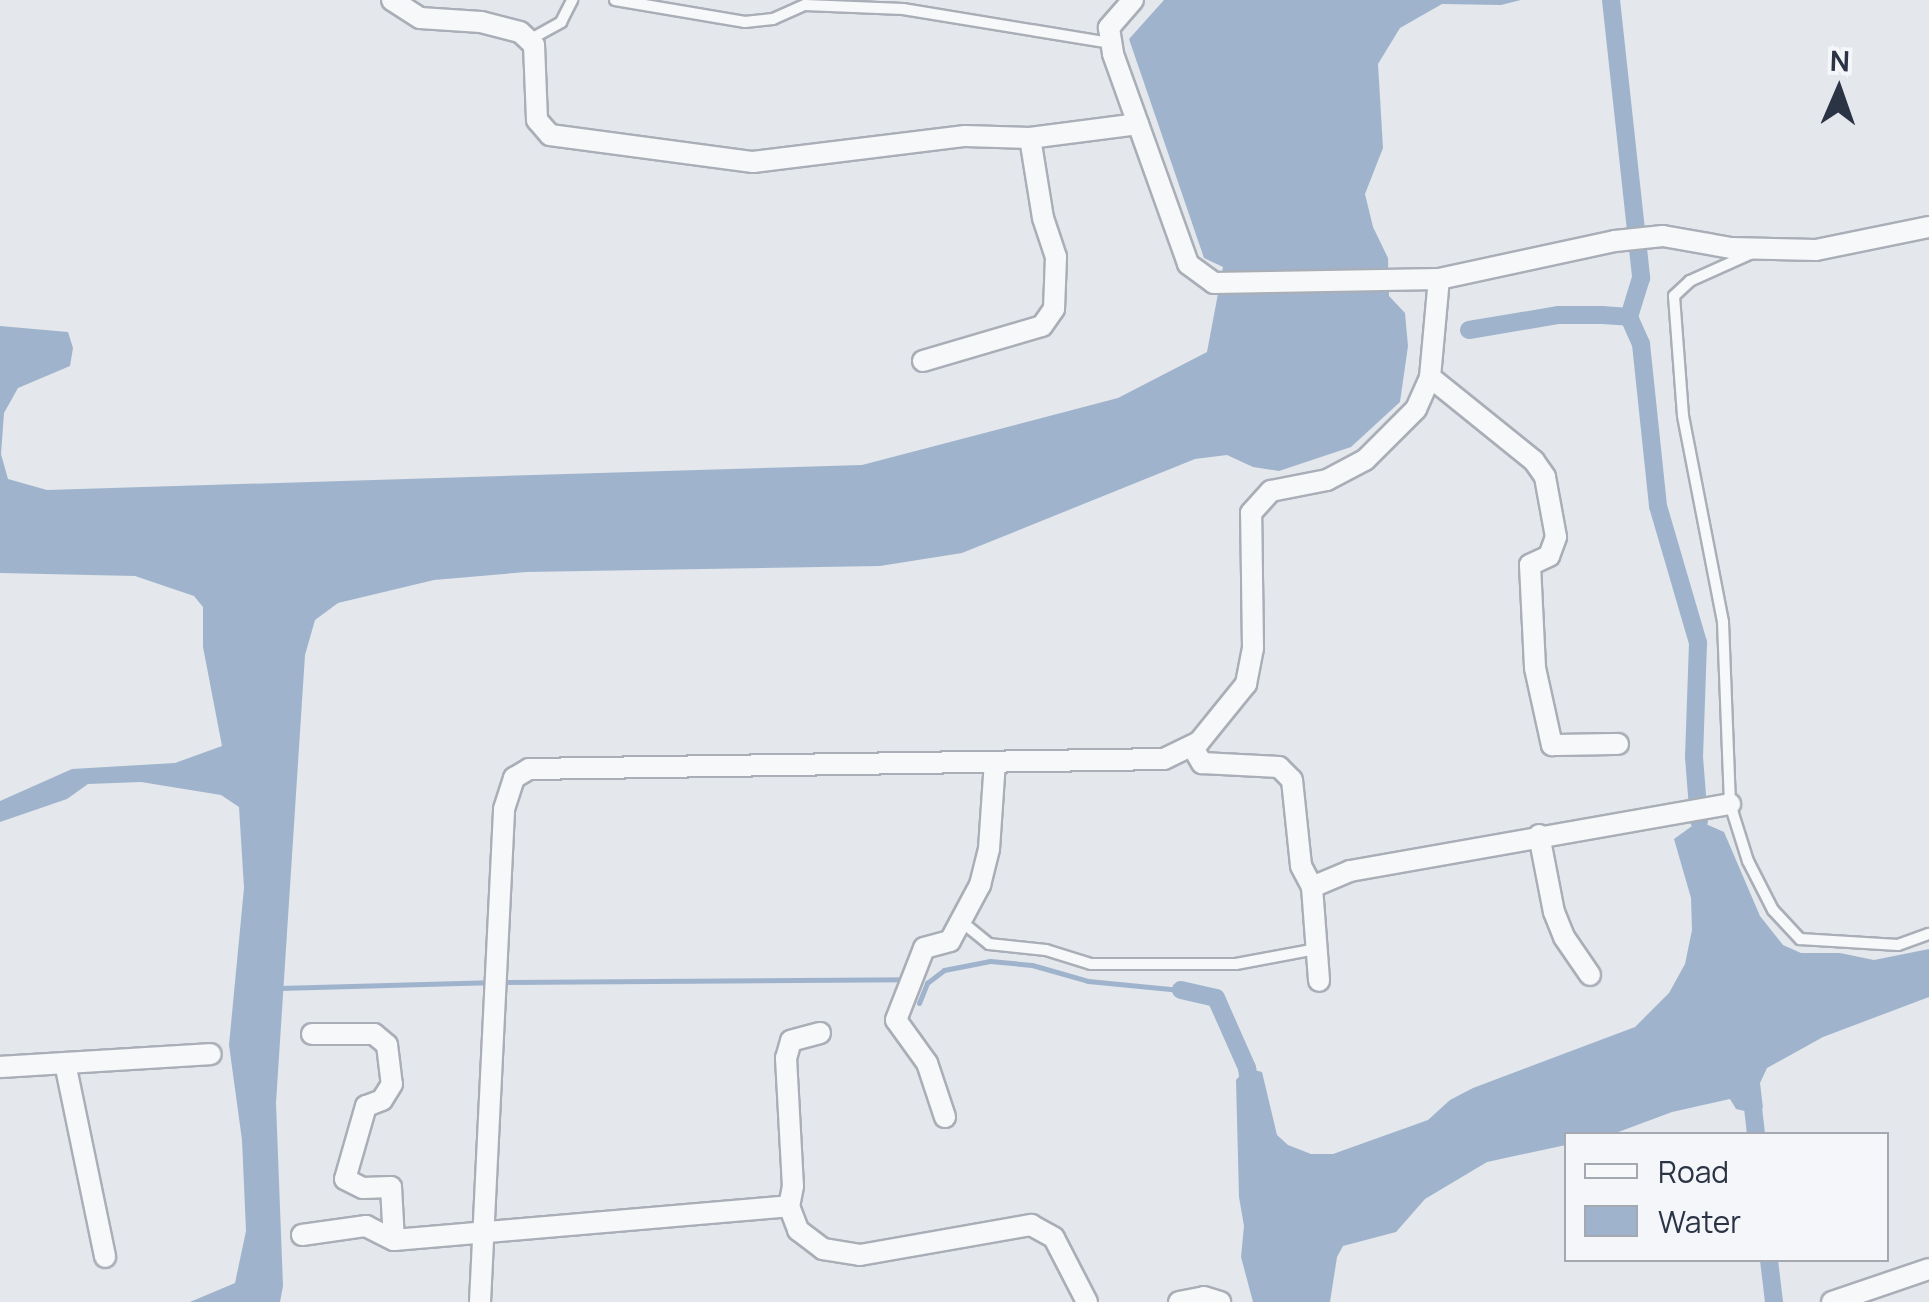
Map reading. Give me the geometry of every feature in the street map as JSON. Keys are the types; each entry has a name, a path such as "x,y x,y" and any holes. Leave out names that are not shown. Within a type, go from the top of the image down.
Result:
{"street":[{"path":"392,0 420,18 482,22 520,32 534,45 537,120 550,135 753,162 964,136 1030,138 1138,124"},
{"path":"1133,0 1109,28 1111,43 1188,264 1214,283 1439,280 1615,241 1663,236 1760,249 1816,250 1929,228"},
{"path":"922,361 1042,326 1054,310 1056,257 1043,218 1030,138"},
{"path":"480,1302 504,809 514,778 529,768 1164,759 1192,746 1246,684 1253,648 1251,513 1271,491 1327,480 1365,460 1416,409 1430,377 1439,280"},
{"path":"1430,377 1534,461 1545,477 1556,536 1549,556 1530,565 1534,668 1552,744 1618,744"},
{"path":"1192,746 1202,762 1280,767 1292,780 1301,866 1312,887 1319,981"},
{"path":"945,1118 927,1063 896,1020 924,948 950,942 980,885 989,848 995,762"},
{"path":"1312,887 1350,871 1665,812 1729,804"},
{"path":"1539,835 1554,912 1564,937 1590,976"},
{"path":"820,1033 790,1041 786,1058 793,1186 789,1206 798,1230 823,1249 860,1256 1031,1225 1054,1238 1086,1302"},
{"path":"312,1034 374,1034 386,1045 392,1084 382,1100 366,1106 346,1179 363,1188 390,1187 394,1240"},
{"path":"0,1068 211,1054"},
{"path":"65,1063 105,1258"},
{"path":"302,1235 366,1226 394,1240 789,1206"},
{"path":"1832,1302 1929,1270"},
{"path":"1179,1302 1204,1297 1220,1302"}],"lane":[{"path":"529,40 560,22 572,0"},
{"path":"615,0 745,22 773,18 805,5 903,9 1111,43"},
{"path":"1760,249 1690,281 1674,296 1683,416 1723,622 1729,804 1748,861 1773,910 1800,939 1898,945 1929,934"},
{"path":"962,922 988,944 1046,950 1092,964 1236,964 1316,949"}],"water":[{"path":"1164,0 1521,0 1501,5 1442,4 1400,28 1378,64 1383,148 1365,194 1373,227 1388,258 1389,296 1405,313 1408,346 1400,402 1351,447 1279,471 1253,467 1227,455 1195,459 962,553 880,566 526,572 434,580 338,603 315,620 305,655 276,1103 283,1286 280,1302 190,1302 235,1283 246,1231 242,1140 229,1045 244,888 239,807 221,795 141,782 88,784 67,799 0,822 0,801 72,769 175,763 222,746 203,647 203,607 194,596 135,576 0,573 0,326 68,332 73,348 70,366 18,388 4,413 1,454 8,479 47,490 862,465 1118,398 1207,352 1223,267 1204,258 1129,39"},
{"path":"1699,821 1724,832 1760,916 1783,945 1801,953 1840,953 1874,960 1929,949 1929,997 1823,1037 1767,1068 1760,1083 1763,1108 1753,1113 1736,1109 1730,1099 1672,1112 1618,1132 1564,1132 1564,1145 1487,1162 1425,1199 1396,1232 1343,1246 1337,1257 1330,1302 1253,1302 1241,1257 1244,1226 1239,1197 1236,1080 1247,1068 1262,1072 1277,1135 1288,1145 1311,1154 1333,1154 1428,1120 1450,1100 1473,1088 1635,1027 1669,993 1685,964 1692,930 1691,898 1674,839"}],"waterway":[{"path":"1611,0 1641,278 1629,317"},
{"path":"1469,330 1559,315 1629,317 1641,344 1658,506 1698,643 1694,757 1699,821"},
{"path":"919,1003 927,983 944,970 990,961 1032,965 1088,981 1181,990"},
{"path":"499,982 908,979"},
{"path":"279,988 488,982"},
{"path":"1181,990 1216,998 1247,1068 1250,1090"},
{"path":"1751,1090 1756,1132"},
{"path":"1769,1262 1774,1302"}]}
